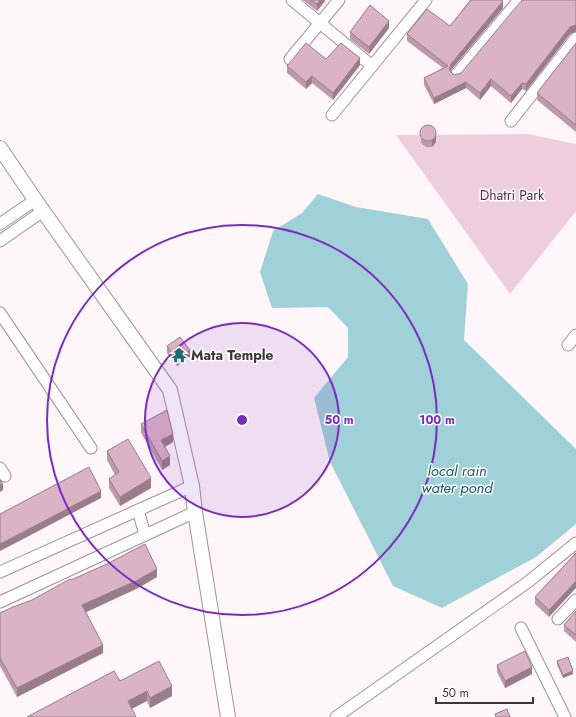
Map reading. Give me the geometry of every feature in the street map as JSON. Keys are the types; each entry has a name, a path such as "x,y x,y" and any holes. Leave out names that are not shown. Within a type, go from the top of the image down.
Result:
{"street":[{"path":"292,0 372,66"},
{"path":"290,58 339,0"},
{"path":"332,114 426,0"},
{"path":"456,75 519,0"},
{"path":"511,121 576,38"},
{"path":"0,148 35,200 170,390 192,486 228,717"},
{"path":"0,224 35,200"},
{"path":"0,241 43,211"},
{"path":"0,313 92,448"},
{"path":"568,345 576,335"},
{"path":"0,572 192,486"},
{"path":"138,510 145,535"},
{"path":"0,602 195,512"},
{"path":"336,717 528,582 576,543"},
{"path":"558,619 576,600"},
{"path":"521,628 565,717"}],"green space":[{"name":"Dhatri Park","path":"528,134 576,144 576,211 510,294 396,135"}],"water":[{"name":"local rain water pond","path":"318,194 356,207 428,219 468,284 464,340 576,449 576,524 536,557 442,608 393,586 330,462 314,398 348,357 348,328 328,307 272,308 260,272 273,231 302,213"}],"building":[{"path":"311,0 320,0 317,4"},
{"path":"471,0 503,1 451,64 449,70 454,75 461,73 522,0 576,0 576,25 570,27 526,84 522,83 511,96 491,79 480,93 466,82 434,98 424,78 448,66 407,34 427,9 450,26"},
{"path":"370,5 389,21 369,47 350,32"},
{"path":"306,43 326,59 341,43 360,58 333,93 312,76 306,82 287,66"},
{"path":"576,43 576,125 537,93"},
{"path":"428,125 435,130 436,133 431,140 428,141 421,136 420,133 425,126"},
{"path":"180,337 190,350 177,359 167,346"},
{"path":"167,410 173,434 161,440 170,456 162,461 141,424"},
{"path":"128,439 151,478 120,497 109,479 119,472 107,451"},
{"path":"89,467 101,491 0,544 0,514"},
{"path":"145,544 157,569 138,580 82,605 103,645 17,688 0,658 0,613 32,600 70,579 71,580 107,564"},
{"path":"576,553 576,581 549,610 535,597"},
{"path":"576,611 576,635 564,625"},
{"path":"525,651 532,667 505,681 497,665"},
{"path":"568,657 573,671 563,675 557,661"},
{"path":"159,661 172,686 150,698 147,691 128,701 136,717 27,717 114,671 120,681"},
{"path":"507,709 510,717 496,717 495,714"}],"place":[{"name":"Mata Temple","path":"179,355"}]}
